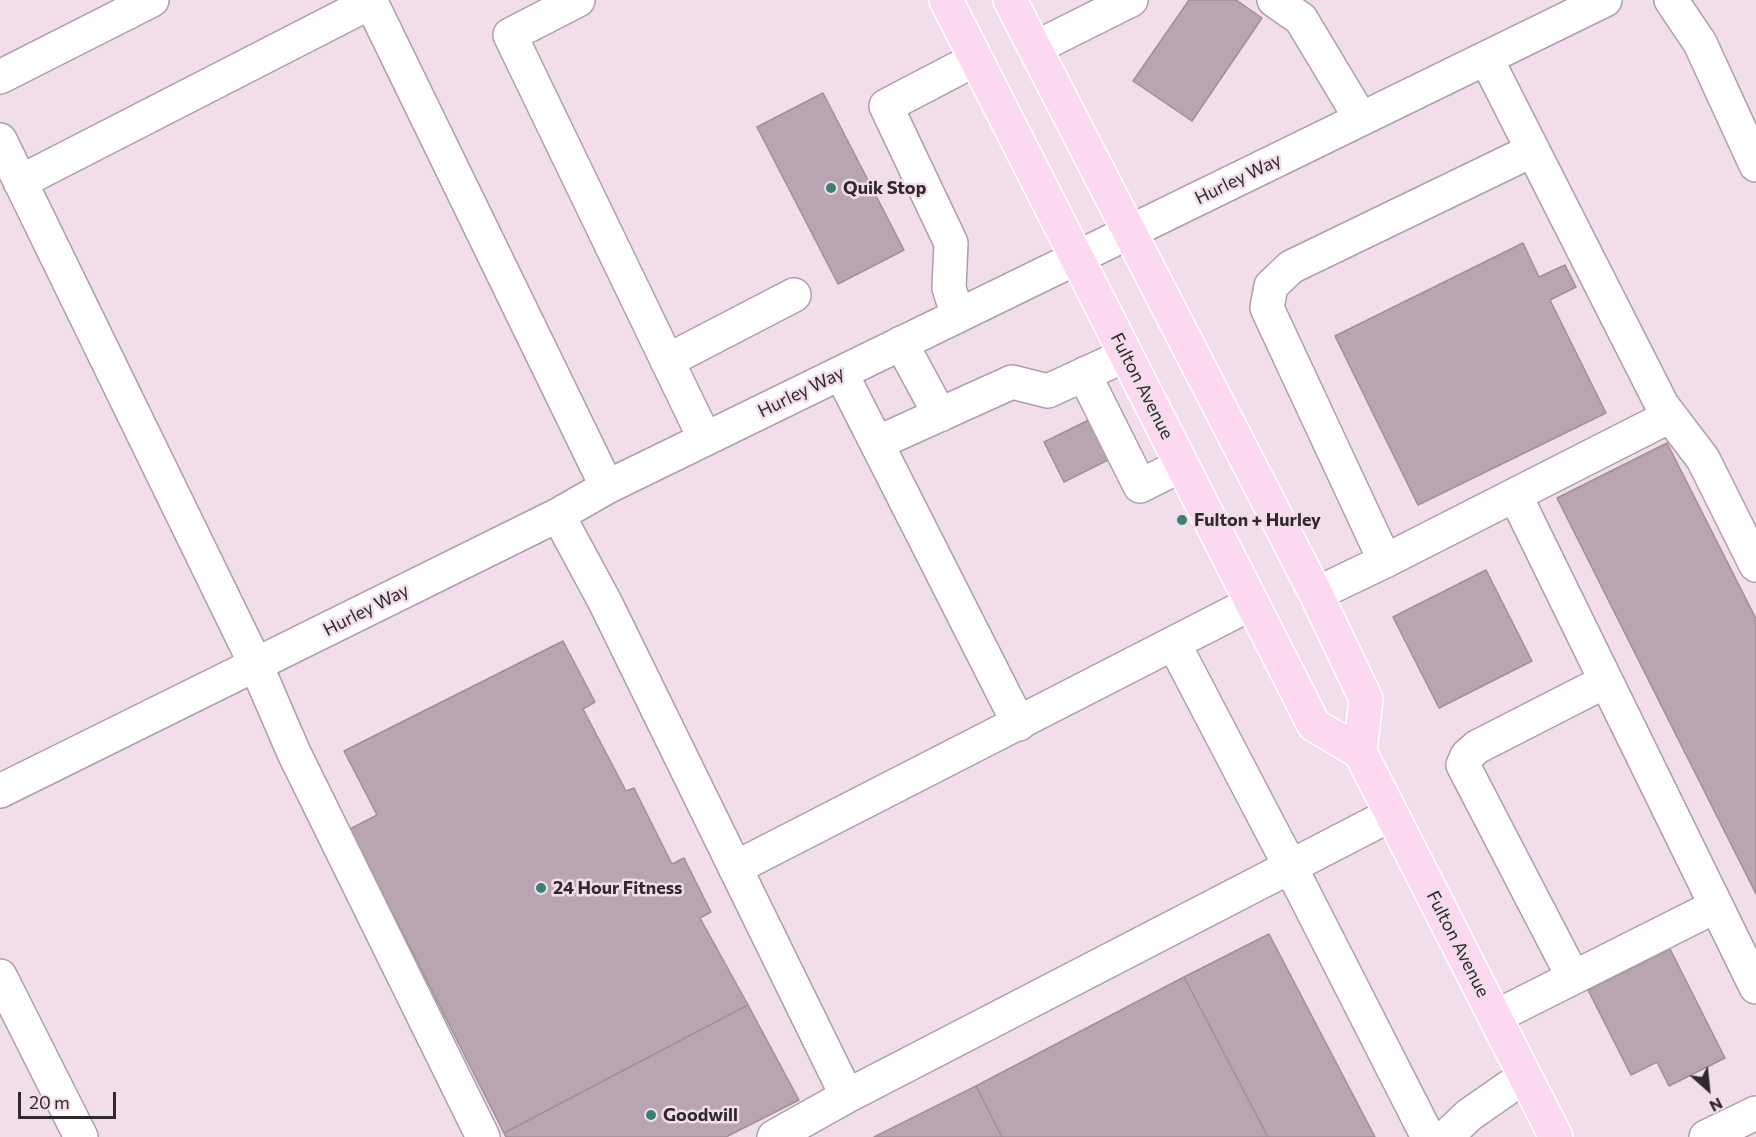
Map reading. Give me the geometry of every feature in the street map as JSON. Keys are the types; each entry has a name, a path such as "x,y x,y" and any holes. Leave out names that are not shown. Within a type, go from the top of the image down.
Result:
{"main road":[{"name":"Fulton Avenue","path":"946,0 1314,725 1360,752 1556,1137"},
{"path":"1010,0 1316,594 1366,699 1360,752"}],"street":[{"path":"0,78 152,0"},
{"path":"578,0 510,35 705,439"},
{"path":"1035,48 1131,0"},
{"path":"1274,0 1301,19 1361,119"},
{"name":"Hurley Way","path":"0,791 558,514 607,487 1605,0"},
{"path":"1671,0 1700,43 1754,154"},
{"path":"20,182 371,1 607,487"},
{"path":"1486,58 1662,405 1703,459 1756,565"},
{"path":"958,316 949,288 951,243 886,106 976,59"},
{"path":"0,140 256,665 294,753 483,1137"},
{"path":"1385,561 1267,308 1271,286 1291,267 1533,150"},
{"path":"667,361 795,295"},
{"path":"902,343 940,415"},
{"path":"877,443 1012,382 1048,391 1126,355"},
{"path":"841,373 1019,724"},
{"path":"1084,374 1140,486 1182,465"},
{"path":"1316,594 1670,416"},
{"path":"1515,495 1756,987"},
{"path":"558,514 604,602 847,1096"},
{"path":"735,868 1252,603"},
{"path":"1174,644 1428,1137"},
{"path":"1573,977 1462,765 1467,756 1478,747 1606,681"},
{"path":"774,1137 847,1096 1392,814"},
{"path":"1495,1017 1716,906"},
{"path":"0,976 81,1137"},
{"path":"1446,1137 1469,1115 1525,1076"},
{"path":"1706,1137 1756,1113"}],"building":[{"path":"1189,0 1236,0 1262,18 1192,121 1133,81"},
{"name":"Quik Stop","path":"823,93 904,250 838,284 757,127"},
{"path":"1523,243 1539,277 1565,265 1576,287 1550,300 1606,413 1418,505 1335,336"},
{"path":"1103,413 1122,453 1064,482 1044,442"},
{"path":"1667,443 1756,619 1756,894 1557,498"},
{"path":"1486,570 1532,661 1439,708 1393,617"},
{"path":"563,641 595,702 583,709 626,791 634,788 672,864 684,858 711,912 700,918 748,1005 504,1133 350,829 377,815 344,751"},
{"path":"1269,934 1375,1137 1268,1137 1184,977"},
{"path":"1670,949 1725,1058 1669,1086 1657,1062 1631,1075 1588,990"},
{"path":"1184,977 1268,1137 1002,1137 976,1086"},
{"path":"748,1005 799,1100 726,1137 506,1137 504,1133"},
{"path":"976,1086 1002,1137 874,1137"}],"place":[{"name":"Quik Stop","path":"831,188"},
{"name":"Fulton + Hurley","path":"1182,520"},
{"name":"24 Hour Fitness","path":"541,888"},
{"name":"Goodwill","path":"651,1115"}]}
